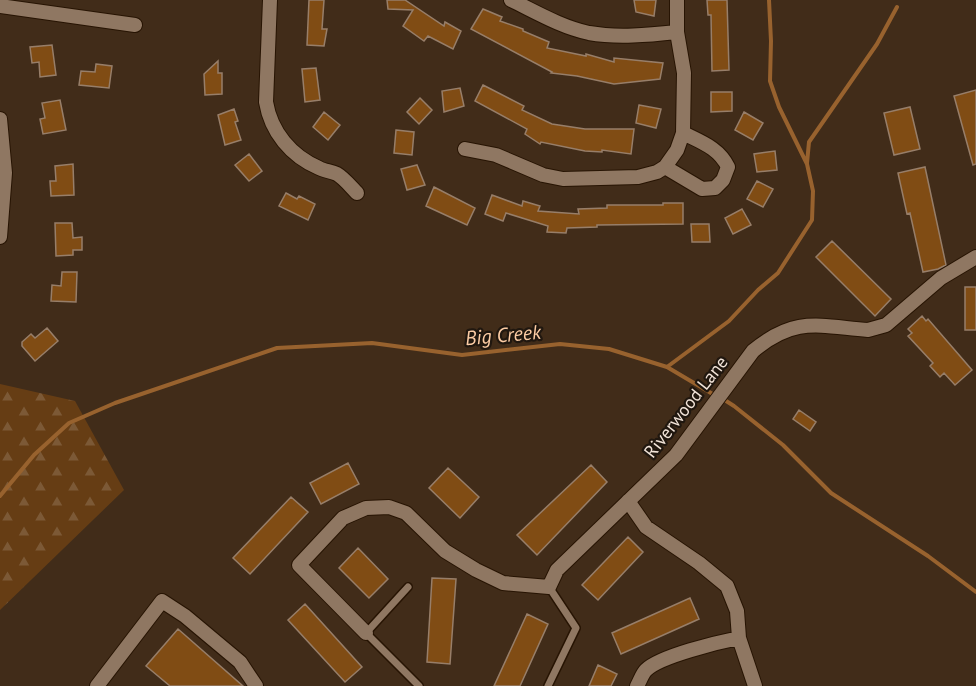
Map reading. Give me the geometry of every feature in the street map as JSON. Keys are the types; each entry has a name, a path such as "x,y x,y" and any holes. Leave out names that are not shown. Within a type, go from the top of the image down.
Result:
{"street":[{"path":"270,0 266,102 274,128 286,144 302,159 320,169 337,174 357,193"},
{"path":"511,0 555,22 589,33 640,35 677,32"},
{"path":"465,149 496,155 543,175 563,180 638,177 657,172 664,167 677,150 683,133 684,73 677,32 677,0"},
{"path":"0,6 135,25"},
{"path":"0,119 5,173 0,237"},
{"path":"664,167 702,189 715,188 723,180 728,167 722,155 710,146 683,133"},
{"name":"Riverwood Lane","path":"549,587 557,570 676,455 753,351 769,338 794,327 809,324 868,330 886,325 941,278 976,257"},
{"path":"628,501 646,527 699,563 727,586 736,611 739,638 755,686"},
{"path":"366,633 299,565 343,518 366,508 389,507 406,513 445,551 503,583 549,587"},
{"path":"97,686 162,601 185,616 240,663 256,686"},
{"path":"637,686 647,669 667,659 709,644 739,638"}],"lane":[{"path":"408,587 366,633 419,686"},
{"path":"548,686 576,628 549,587"}],"green space":[{"path":"0,384 75,401 124,490 0,610"}],"building":[{"path":"309,0 324,0 322,29 327,29 324,46 307,45"},
{"path":"387,0 405,0 444,26 445,22 461,31 453,49 428,36 424,41 403,26 413,10 388,9"},
{"path":"634,0 656,0 654,16 636,12"},
{"path":"707,0 727,0 729,70 712,71 711,15 708,15"},
{"path":"483,9 502,17 500,21 549,42 547,48 586,56 586,54 614,62 614,58 663,63 660,79 614,84 551,73 471,29"},
{"path":"52,45 56,75 40,77 39,62 32,63 30,47"},
{"path":"218,61 218,73 222,73 222,94 205,95 204,74"},
{"path":"96,64 112,66 109,88 79,85 81,71 95,72"},
{"path":"316,68 320,100 305,102 302,69"},
{"path":"483,85 524,106 522,110 552,124 585,129 634,129 631,154 602,150 602,152 585,151 541,142 540,144 525,134 527,129 475,101"},
{"path":"460,88 464,106 444,112 442,91"},
{"path":"976,90 976,164 973,165 954,96"},
{"path":"711,92 732,92 732,111 711,112"},
{"path":"420,98 432,110 419,124 407,112"},
{"path":"60,100 66,130 43,134 40,119 45,118 42,103"},
{"path":"639,105 661,109 656,128 636,123"},
{"path":"910,107 920,149 894,155 884,113"},
{"path":"234,109 238,121 235,122 241,140 225,145 218,115"},
{"path":"324,112 340,125 328,140 313,127"},
{"path":"744,112 763,123 753,140 735,130"},
{"path":"396,130 414,132 412,155 394,153"},
{"path":"775,151 777,170 757,172 754,154"},
{"path":"249,154 262,171 249,181 235,165"},
{"path":"73,164 74,195 51,196 50,181 56,181 55,166"},
{"path":"417,165 425,185 407,190 401,169"},
{"path":"925,167 946,265 923,272 910,213 907,214 898,173"},
{"path":"757,181 773,189 763,207 747,199"},
{"path":"434,187 475,208 467,225 426,206"},
{"path":"286,193 297,199 299,196 315,204 308,220 279,206"},
{"path":"492,195 522,206 523,201 540,206 538,211 579,214 578,209 607,208 607,205 683,203 683,224 597,225 597,227 567,228 566,233 547,232 548,226 506,213 503,221 485,214"},
{"path":"742,209 751,225 733,234 725,218"},
{"path":"55,223 72,223 73,238 82,237 82,250 73,250 73,255 56,256"},
{"path":"691,224 709,224 710,242 692,242"},
{"path":"832,241 891,299 875,316 816,257"},
{"path":"62,272 77,272 76,302 51,301 52,285 61,286"},
{"path":"965,287 976,287 976,330 965,330"},
{"path":"922,316 926,321 928,319 972,370 955,385 944,373 940,377 930,366 933,363 908,336 912,333 908,329"},
{"path":"47,328 58,341 35,361 22,346 22,342 31,334 35,338"},
{"path":"799,410 816,422 810,431 793,419"},
{"path":"348,463 359,484 321,504 310,483"},
{"path":"591,465 607,482 537,555 517,535"},
{"path":"448,468 479,497 460,518 429,488"},
{"path":"291,497 308,512 250,574 233,558"},
{"path":"628,537 643,552 598,600 582,585"},
{"path":"358,548 388,579 369,598 339,568"},
{"path":"432,578 456,579 450,664 427,662"},
{"path":"690,598 699,619 621,654 612,633"},
{"path":"305,604 362,667 345,682 288,620"},
{"path":"527,614 548,624 520,686 494,686"},
{"path":"178,629 243,686 170,686 146,666"},
{"path":"598,665 617,674 611,686 589,686"}],"waterway":[{"path":"667,367 729,321 758,290 778,273 812,220 813,191 807,164 779,107 770,81 769,0"},
{"path":"807,163 809,142 877,44 897,7"},
{"name":"Big Creek","path":"0,496 34,455 69,423 115,403 277,348 372,343 462,355 560,344 609,349 667,367 716,396"},
{"name":"Big Creek","path":"723,399 783,445 831,493 928,556 976,592"}]}
